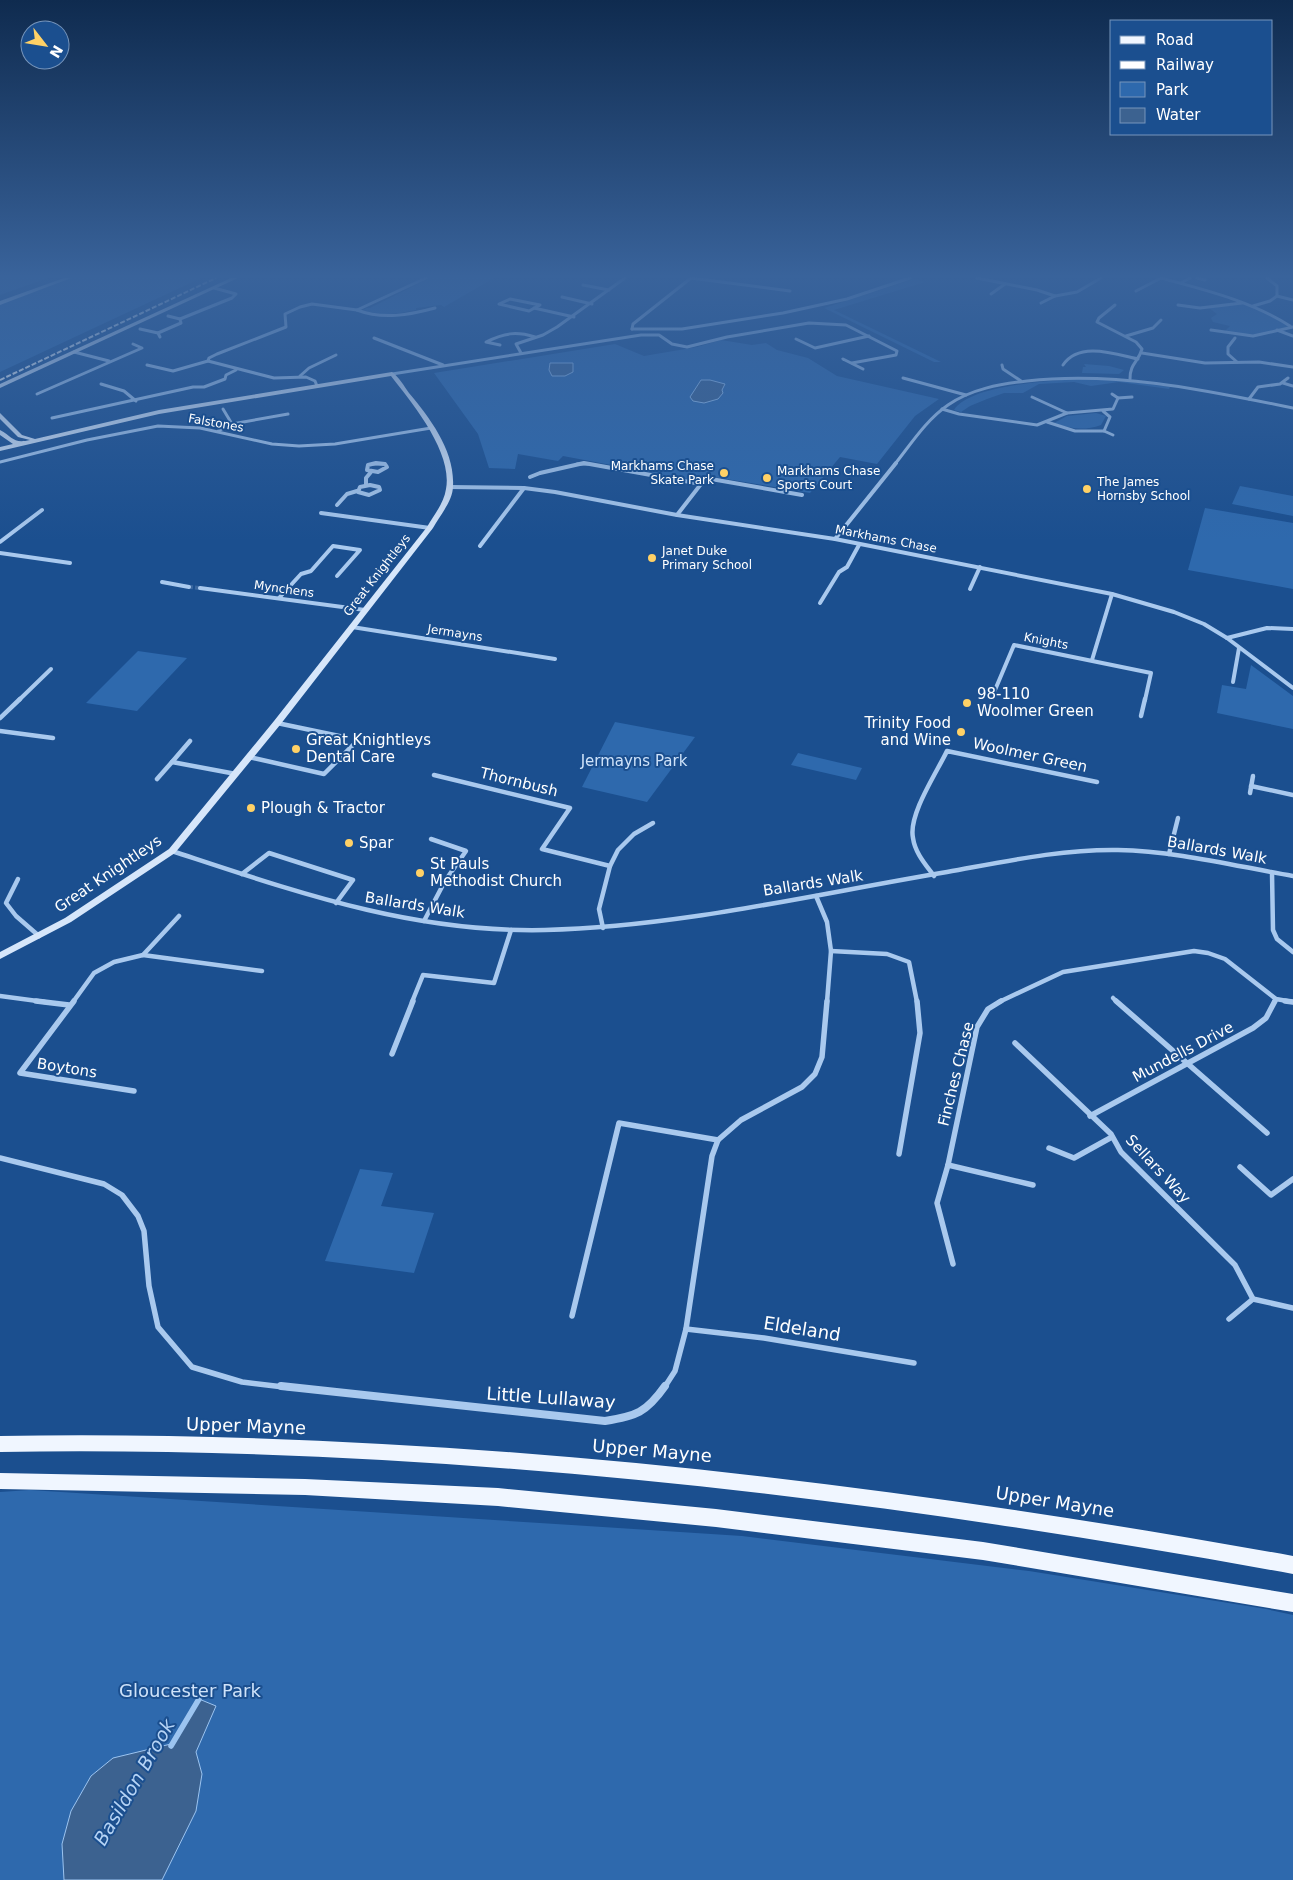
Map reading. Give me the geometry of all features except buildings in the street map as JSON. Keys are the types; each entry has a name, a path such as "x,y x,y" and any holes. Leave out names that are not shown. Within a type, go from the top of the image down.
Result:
{"main road":[{"name":"Upper Mayne","path":"0,1444 124,1444 329,1450 540,1462 756,1483 990,1513 1110,1532 1293,1565"},
{"path":"0,1481 305,1487 498,1497 716,1518 983,1551 1293,1603"}],"street":[{"path":"0,386 47,366"},
{"path":"0,392 52,366"},
{"path":"37,394 101,366"},
{"path":"150,366 173,371 193,366"},
{"path":"221,366 274,378 300,376 311,378 317,386"},
{"path":"300,376 314,366"},
{"path":"0,450 42,438 158,412 445,366"},
{"path":"857,366 863,369"},
{"path":"1002,366 1003,369 1021,381"},
{"path":"1130,378 1130,369 1133,366"},
{"path":"52,418 193,387 204,388 225,378 226,375 236,370"},
{"path":"392,374 431,428 442,448 450,488"},
{"path":"835,539 920,433 942,409 966,395 987,388 1021,381 1068,377 1130,378 1293,408"},
{"path":"903,378 966,395"},
{"path":"1284,383 1288,378"},
{"path":"1249,399 1258,387 1284,383 1293,386"},
{"path":"101,384 124,390 136,400"},
{"path":"1112,394 1118,398 1132,397"},
{"path":"1032,397 1067,413"},
{"path":"942,409 959,414 1037,425 1067,413 1113,409 1118,398"},
{"path":"223,408 232,424"},
{"path":"1103,411 1110,416 1104,430"},
{"path":"218,431 232,424 288,414"},
{"path":"0,415 20,436 23,441 19,444"},
{"path":"1047,422 1075,431 1104,430 1113,435"},
{"name":"Falstones","path":"0,462 140,428 184,426 218,431 272,444 313,446 431,428"},
{"path":"2,433 12,442 19,444"},
{"path":"0,446 5,440 2,433"},
{"path":"20,436 28,440 42,438"},
{"path":"366,485 366,478 371,472 382,471 388,467 382,463 373,463 366,467 371,472"},
{"path":"530,477 539,472 557,470 575,463 584,463 701,484"},
{"path":"677,515 701,484 711,479 802,495"},
{"path":"337,505 348,494 366,485 376,486 380,490 369,495 362,495 357,490"},
{"name":"Markhams Chase","path":"450,488 524,488 677,515 835,539 1112,594 1190,618 1227,638 1293,688"},
{"name":"Great Knightleys","path":"0,956 101,900 172,851 277,723 430,528 450,488"},
{"path":"480,546 524,488"},
{"path":"329,514 333,509"},
{"path":"0,542 42,510"},
{"path":"321,513 430,528"},
{"path":"820,603 840,572 847,567 860,545"},
{"path":"279,598 302,574 310,571 333,546 360,550 337,576"},
{"path":"0,552 70,563"},
{"path":"970,589 980,567"},
{"path":"162,582 189,587"},
{"name":"Mynchens","path":"200,588 365,610"},
{"path":"1092,660 1112,594"},
{"name":"Jermayns","path":"352,627 555,659"},
{"path":"1227,638 1268,628 1293,630"},
{"name":"Knights","path":"995,690 1014,645 1151,674 1141,716"},
{"path":"1233,682 1239,648"},
{"path":"0,718 51,669"},
{"path":"277,723 344,737"},
{"path":"0,731 53,738"},
{"path":"157,779 190,741"},
{"path":"249,757 324,774 354,745"},
{"name":"Woolmer Green","path":"934,876 918,849 912,834 916,818 948,751 1096,782"},
{"path":"172,762 236,774"},
{"name":"Thornbush","path":"434,775 570,808 542,849 610,866"},
{"path":"1250,792 1253,776"},
{"path":"1251,786 1293,796"},
{"path":"1169,854 1178,818"},
{"path":"603,928 599,910 610,866 618,850 634,834 653,823"},
{"path":"424,921 445,881 466,851 431,840"},
{"name":"Ballards Walk","path":"172,851 336,903 424,921 511,930 564,931 684,918 1084,850 1133,850 1169,854 1293,876"},
{"name":"Ballards Walk","path":"242,874 269,853 353,880 336,903"},
{"path":"1272,873 1274,930 1277,939 1293,952"},
{"path":"18,879 6,903 16,916 39,936"},
{"path":"572,1316 618,1122 718,1140 741,1120 802,1087 815,1074 822,1057 832,951 827,922 816,896"},
{"path":"143,955 179,916"},
{"path":"392,1054 423,975 494,983 511,930"},
{"name":"Finches Chase","path":"953,1264 938,1203 948,1165 977,1027 988,1008 1003,999 1063,972 1194,950 1208,953 1232,963 1276,999 1293,1002"},
{"path":"832,951 887,954 909,962 916,990 920,1033 899,1154"},
{"name":"Boytons","path":"134,1091 20,1073 94,972 114,962 143,955 262,972"},
{"path":"0,996 69,1005"},
{"path":"1113,998 1267,1133"},
{"name":"Mundells Drive","path":"1090,1116 1253,1028 1266,1018 1276,999"},
{"name":"Sellars Way","path":"1015,1043 1112,1137 1120,1152 1235,1265 1253,1299"},
{"path":"1049,1148 1074,1158 1112,1137"},
{"name":"Little Lullaway","path":"0,1158 104,1184 122,1195 138,1216 144,1231 149,1286 158,1327 192,1367 242,1382 605,1421 630,1417 652,1404 675,1372 686,1329 712,1156 718,1140"},
{"path":"948,1165 1033,1185"},
{"path":"1240,1167 1271,1195 1293,1179"},
{"path":"1229,1319 1253,1299 1293,1308"},
{"name":"Eldeland","path":"686,1329 764,1338 914,1363"}],"green space":[{"path":"0,366 13,366 0,372"},
{"path":"479,366 820,366 837,376 939,399 915,416 877,464 840,457 810,493 708,476 691,480 563,456 558,461 518,454 515,469 489,468 478,434 434,373"},
{"path":"1085,366 1106,366 1124,370 1119,374 1082,373 1083,367 1086,367"},
{"path":"1077,379 1111,379 1170,387 1169,389 1119,382 1091,386 1074,382 1039,384 1023,393 1004,393 987,399 961,412 954,410 962,402 992,390 1030,383"},
{"path":"1096,413 1106,416 1101,425 1095,427 1066,427 1054,423 1067,416"},
{"path":"1240,486 1293,496 1293,516 1232,504"},
{"path":"1205,508 1293,523 1293,589 1188,570"},
{"path":"138,651 187,658 137,711 86,703"},
{"path":"1251,665 1293,696 1293,729 1217,713 1222,685 1246,689"},
{"name":"Jermayns Park","path":"615,722 695,737 647,802 582,787"},
{"path":"798,753 862,768 856,780 791,765"},
{"path":"360,1169 393,1173 381,1206 434,1213 414,1273 325,1261"},
{"name":"Gloucester Park","path":"30,1490 742,1536 1029,1571 1293,1615 1293,1880 0,1880 0,1492"}],"water":[{"path":"550,366 573,366 573,372 565,376 552,376 549,370"},
{"path":"701,380 725,384 722,390 723,393 718,399 704,403 693,401 690,397"},
{"path":"199,1699 216,1706 196,1752 202,1774 196,1811 162,1880 64,1880 62,1844 71,1811 91,1776 113,1758 175,1743"}],"waterway":[{"name":"Basildon Brook","path":"171,1746 199,1699"}],"tunnel":[{"path":"189,587 200,588"}],"railway":[{"path":"0,380 30,366"}],"place":[{"name":"Markhams Chase Skate Park","path":"724,473"},
{"name":"Markhams Chase Sports Court","path":"767,478"},
{"name":"The James Hornsby School","path":"1087,489"},
{"name":"Janet Duke Primary School","path":"652,558"},
{"name":"98-110 Woolmer Green","path":"967,703"},
{"name":"Trinity Food and Wine","path":"961,732"},
{"name":"Great Knightleys Dental Care","path":"296,749"},
{"name":"Plough & Tractor","path":"251,808"},
{"name":"Spar","path":"349,843"},
{"name":"St Pauls Methodist Church","path":"420,873"}]}
